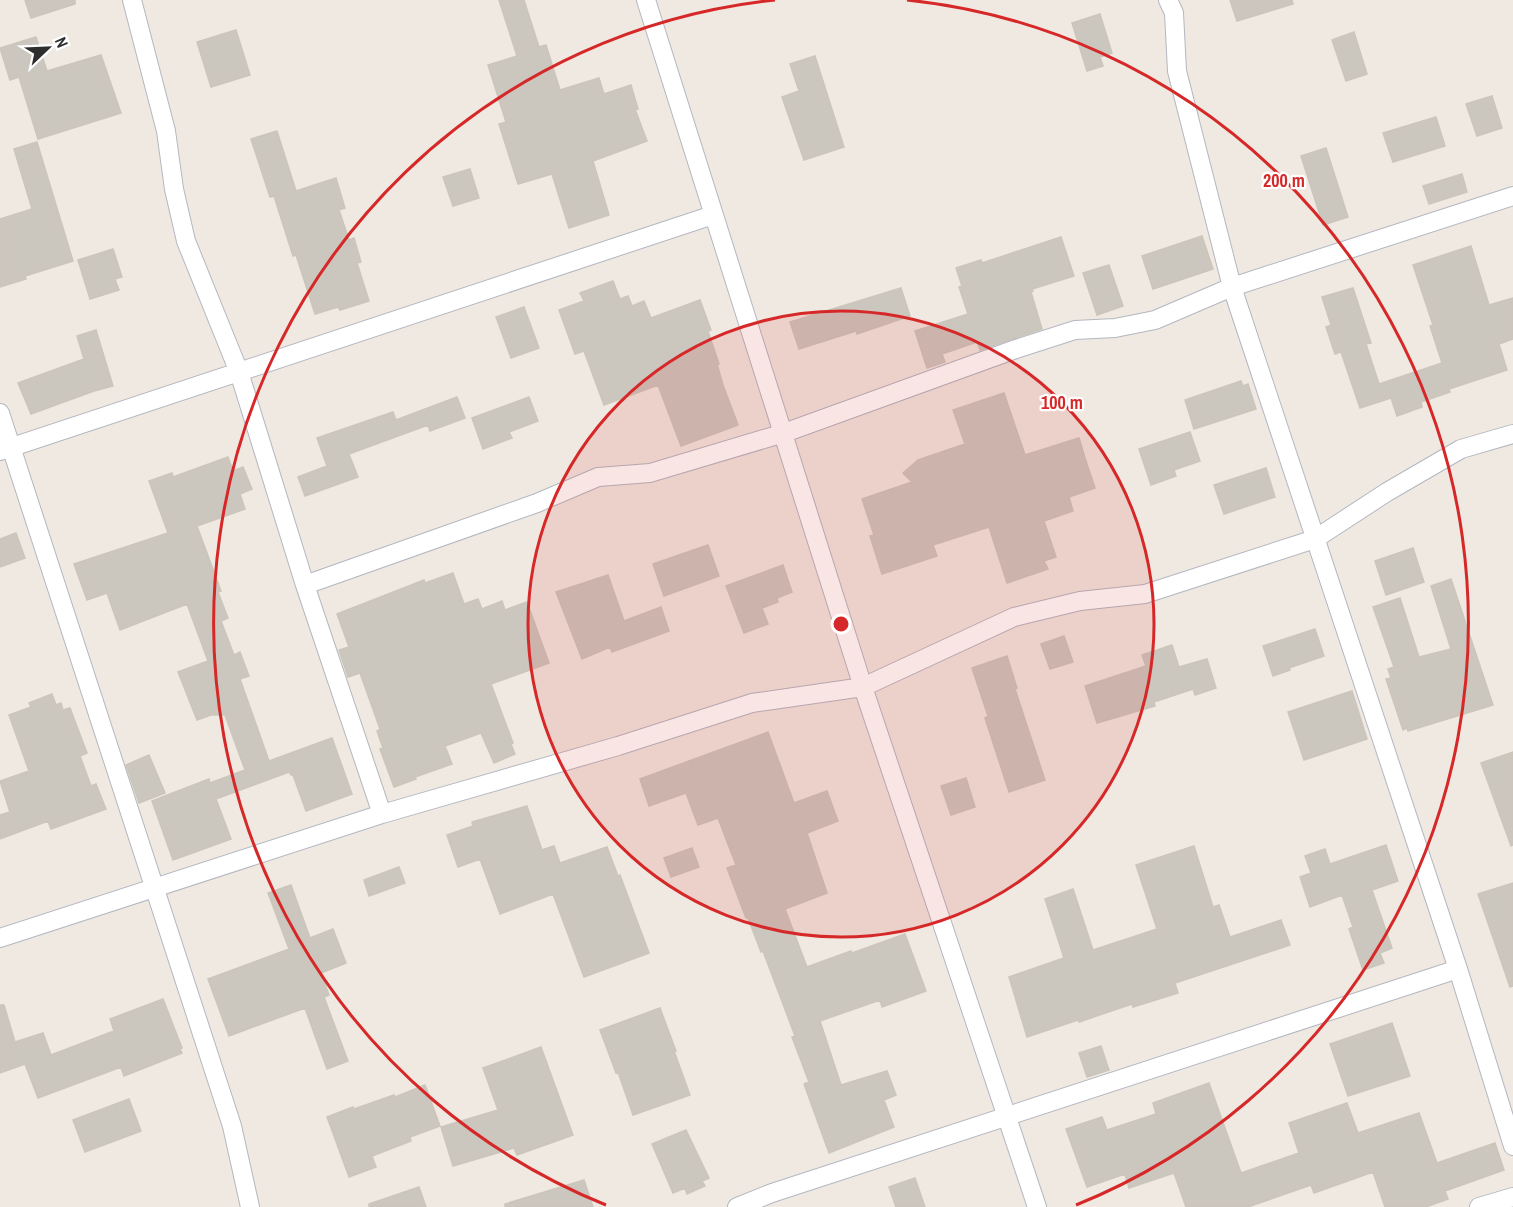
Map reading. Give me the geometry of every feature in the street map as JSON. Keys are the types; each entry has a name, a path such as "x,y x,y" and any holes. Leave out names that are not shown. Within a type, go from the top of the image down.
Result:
{"street":[{"path":"132,0 166,132 174,189 186,241 239,372 305,585 382,814"},
{"path":"646,0 863,687 1037,1207"},
{"path":"1168,0 1174,13 1177,71 1232,287 1458,969 1506,1098 1513,1146"},
{"path":"305,585 537,503 598,477 650,473 784,433 1075,330 1115,328 1155,320 1232,287 1513,196"},
{"path":"5,449 713,215"},
{"path":"0,413 5,449 155,888 232,1126 250,1207"},
{"path":"0,938 382,814 618,746 752,703 863,687 1014,617 1080,601 1145,594 1315,538 1387,492 1461,449 1513,434"},
{"path":"737,1207 772,1193 1458,969"},
{"path":"1479,1207 1513,1197"}],"building":[{"path":"25,0 75,0 75,4 31,18"},
{"path":"499,0 524,0 539,47 546,45 560,90 599,78 604,94 631,85 638,109 635,109 647,141 593,161 609,215 569,228 552,174 518,184 499,124 506,122 488,65 517,56"},
{"path":"1230,0 1292,0 1293,4 1237,21"},
{"path":"1100,14 1112,53 1100,57 1103,66 1087,71 1072,23"},
{"path":"236,30 250,75 211,87 197,42"},
{"path":"1354,32 1367,74 1346,81 1332,40"},
{"path":"36,37 47,71 101,55 121,113 38,139 19,77 10,80 0,48"},
{"path":"815,56 844,147 804,160 782,97 799,91 790,64"},
{"path":"1492,96 1502,128 1477,136 1466,104"},
{"path":"1436,117 1445,146 1393,162 1383,133"},
{"path":"277,131 296,191 336,178 345,208 339,210 349,240 354,238 361,262 357,263 369,301 340,310 338,307 315,314 296,255 293,256 274,196 270,197 251,139"},
{"path":"37,142 73,261 25,276 26,279 0,287 0,219 32,209 14,149"},
{"path":"1326,148 1348,217 1323,225 1301,156"},
{"path":"470,169 479,198 453,206 443,177"},
{"path":"1462,174 1467,192 1429,204 1423,186"},
{"path":"1202,236 1213,269 1153,289 1142,256"},
{"path":"1061,237 1074,276 1032,289 1042,329 980,350 977,342 942,354 945,362 927,368 915,331 968,314 959,287 962,286 956,268 981,260 982,263"},
{"path":"1471,246 1489,305 1513,298 1513,339 1499,344 1507,370 1449,389 1450,392 1421,402 1422,407 1397,416 1391,398 1360,408 1341,352 1335,354 1326,327 1331,325 1322,297 1353,288 1371,343 1366,344 1379,384 1442,363 1430,326 1433,325 1413,265"},
{"path":"113,249 122,277 115,279 119,290 90,299 78,260"},
{"path":"1109,265 1123,306 1097,315 1083,273"},
{"path":"613,281 620,299 628,296 632,306 644,301 651,318 700,300 711,330 708,331 723,385 738,425 681,446 658,385 604,405 584,351 575,354 559,310 584,301 580,293"},
{"path":"901,288 910,316 857,334 856,331 799,349 790,322"},
{"path":"524,307 539,348 511,358 496,317"},
{"path":"96,330 113,386 31,414 18,383 84,359 77,336"},
{"path":"1241,381 1243,386 1248,384 1256,409 1194,429 1185,400"},
{"path":"1004,393 1025,455 1079,438 1095,488 1069,497 1073,511 1044,521 1056,557 1044,561 1048,569 1007,583 989,527 933,545 937,556 882,574 870,536 874,535 862,499 912,482 903,473 918,460 965,444 953,410"},
{"path":"457,397 465,418 430,431 428,425 349,454 358,477 305,496 298,477 327,466 317,438 393,412 396,420"},
{"path":"529,397 538,421 509,432 512,438 483,449 472,418"},
{"path":"1190,432 1200,461 1174,470 1176,476 1151,485 1139,449"},
{"path":"228,457 233,471 243,467 252,489 240,494 245,509 197,526 221,591 218,592 228,618 221,621 234,655 240,652 249,676 240,679 269,761 332,738 352,794 306,811 293,775 289,772 216,799 231,839 173,860 152,801 209,779 210,783 245,770 225,715 211,715 197,720 178,672 208,661 187,604 120,630 107,593 87,600 74,564 168,533 149,481 172,473 173,477"},
{"path":"1266,468 1275,497 1224,514 1214,485"},
{"path":"16,533 25,558 0,567 0,539"},
{"path":"708,545 719,576 664,596 653,564"},
{"path":"1413,548 1424,582 1386,595 1375,561"},
{"path":"783,565 792,592 777,598 778,602 762,608 768,624 744,633 726,586"},
{"path":"453,573 464,604 478,599 482,609 502,601 505,610 527,602 549,663 491,684 515,754 494,763 481,733 445,746 452,764 394,787 380,749 383,748 377,731 380,729 360,673 348,677 339,650 349,647 337,614 424,580 425,583"},
{"path":"608,575 624,621 661,607 669,631 612,652 610,647 582,659 556,592"},
{"path":"1451,579 1493,705 1408,731 1407,728 1403,730 1386,679 1391,678 1388,669 1394,667 1373,607 1400,598 1419,657 1451,649 1431,586"},
{"path":"1315,629 1324,656 1273,676 1263,646"},
{"path":"1064,636 1073,662 1050,669 1041,644"},
{"path":"1172,645 1179,667 1207,659 1216,688 1195,695 1193,689 1154,702 1155,706 1097,723 1085,686 1146,666 1142,655"},
{"path":"1007,656 1017,688 1015,689 1045,780 1009,792 985,718 988,716 972,668"},
{"path":"1352,691 1367,739 1304,760 1288,712"},
{"path":"52,694 56,705 61,703 63,710 70,708 87,753 80,756 91,786 96,784 106,809 51,829 48,821 0,839 0,815 10,812 0,781 29,771 9,715 31,707 29,703"},
{"path":"768,732 794,803 827,791 838,821 807,833 827,893 785,909 807,967 905,934 926,991 882,1007 880,1000 820,1021 841,1085 887,1071 896,1095 884,1100 894,1127 829,1153 804,1084 809,1082 792,1037 795,1036 763,951 761,952 748,918 746,918 727,868 736,865 718,818 698,825 686,793 649,806 640,779"},
{"path":"1513,752 1513,845 1511,846 1481,763"},
{"path":"149,755 165,793 139,803 126,765"},
{"path":"966,778 975,807 951,815 941,786"},
{"path":"527,806 542,850 554,846 560,863 607,847 649,953 584,977 553,894 500,914 480,859 458,867 447,835 473,826 472,822"},
{"path":"1386,845 1398,881 1372,890 1392,948 1380,953 1384,963 1363,970 1349,929 1353,927 1342,895 1310,907 1300,877 1311,873 1305,856 1325,849 1330,864"},
{"path":"1194,846 1213,907 1219,905 1230,937 1281,920 1290,945 1175,983 1178,993 1133,1007 1132,1004 1027,1037 1009,977 1064,958 1045,899 1073,889 1093,950 1157,929 1136,865"},
{"path":"692,848 699,867 671,877 664,858"},
{"path":"399,867 405,883 369,896 364,880"},
{"path":"1513,883 1513,986 1510,987 1478,894"},
{"path":"291,885 310,938 333,929 346,963 321,973 329,995 324,997 348,1061 327,1069 305,1008 229,1036 208,979 289,949 268,893"},
{"path":"163,999 182,1053 124,1076 121,1067 38,1098 25,1064 0,1073 0,1005 4,1005 15,1042 43,1033 51,1055 114,1031 110,1019"},
{"path":"660,1008 690,1095 633,1115 600,1030"},
{"path":"1392,1023 1410,1076 1348,1096 1330,1044"},
{"path":"1101,1046 1109,1070 1087,1077 1079,1053"},
{"path":"541,1047 573,1135 517,1155 514,1148 453,1166 441,1127 498,1110 483,1068"},
{"path":"1209,1083 1241,1173 1299,1153 1289,1123 1347,1103 1358,1133 1419,1113 1437,1163 1495,1143 1504,1170 1445,1191 1448,1199 1426,1207 1385,1207 1373,1172 1314,1193 1311,1185 1248,1207 1186,1207 1174,1173 1129,1188 1125,1174 1087,1187 1066,1129 1102,1117 1107,1130 1156,1114 1153,1103"},
{"path":"425,1085 440,1126 410,1137 411,1141 372,1156 376,1167 349,1177 327,1117 353,1107 354,1109 394,1095 395,1097"},
{"path":"129,1099 141,1131 85,1152 73,1120"},
{"path":"686,1130 709,1178 702,1181 705,1186 687,1194 685,1188 673,1193 652,1144"},
{"path":"915,1178 925,1207 896,1207 889,1187"},
{"path":"584,1180 593,1207 505,1207 505,1204"},
{"path":"419,1187 426,1207 369,1207 369,1204"}]}
